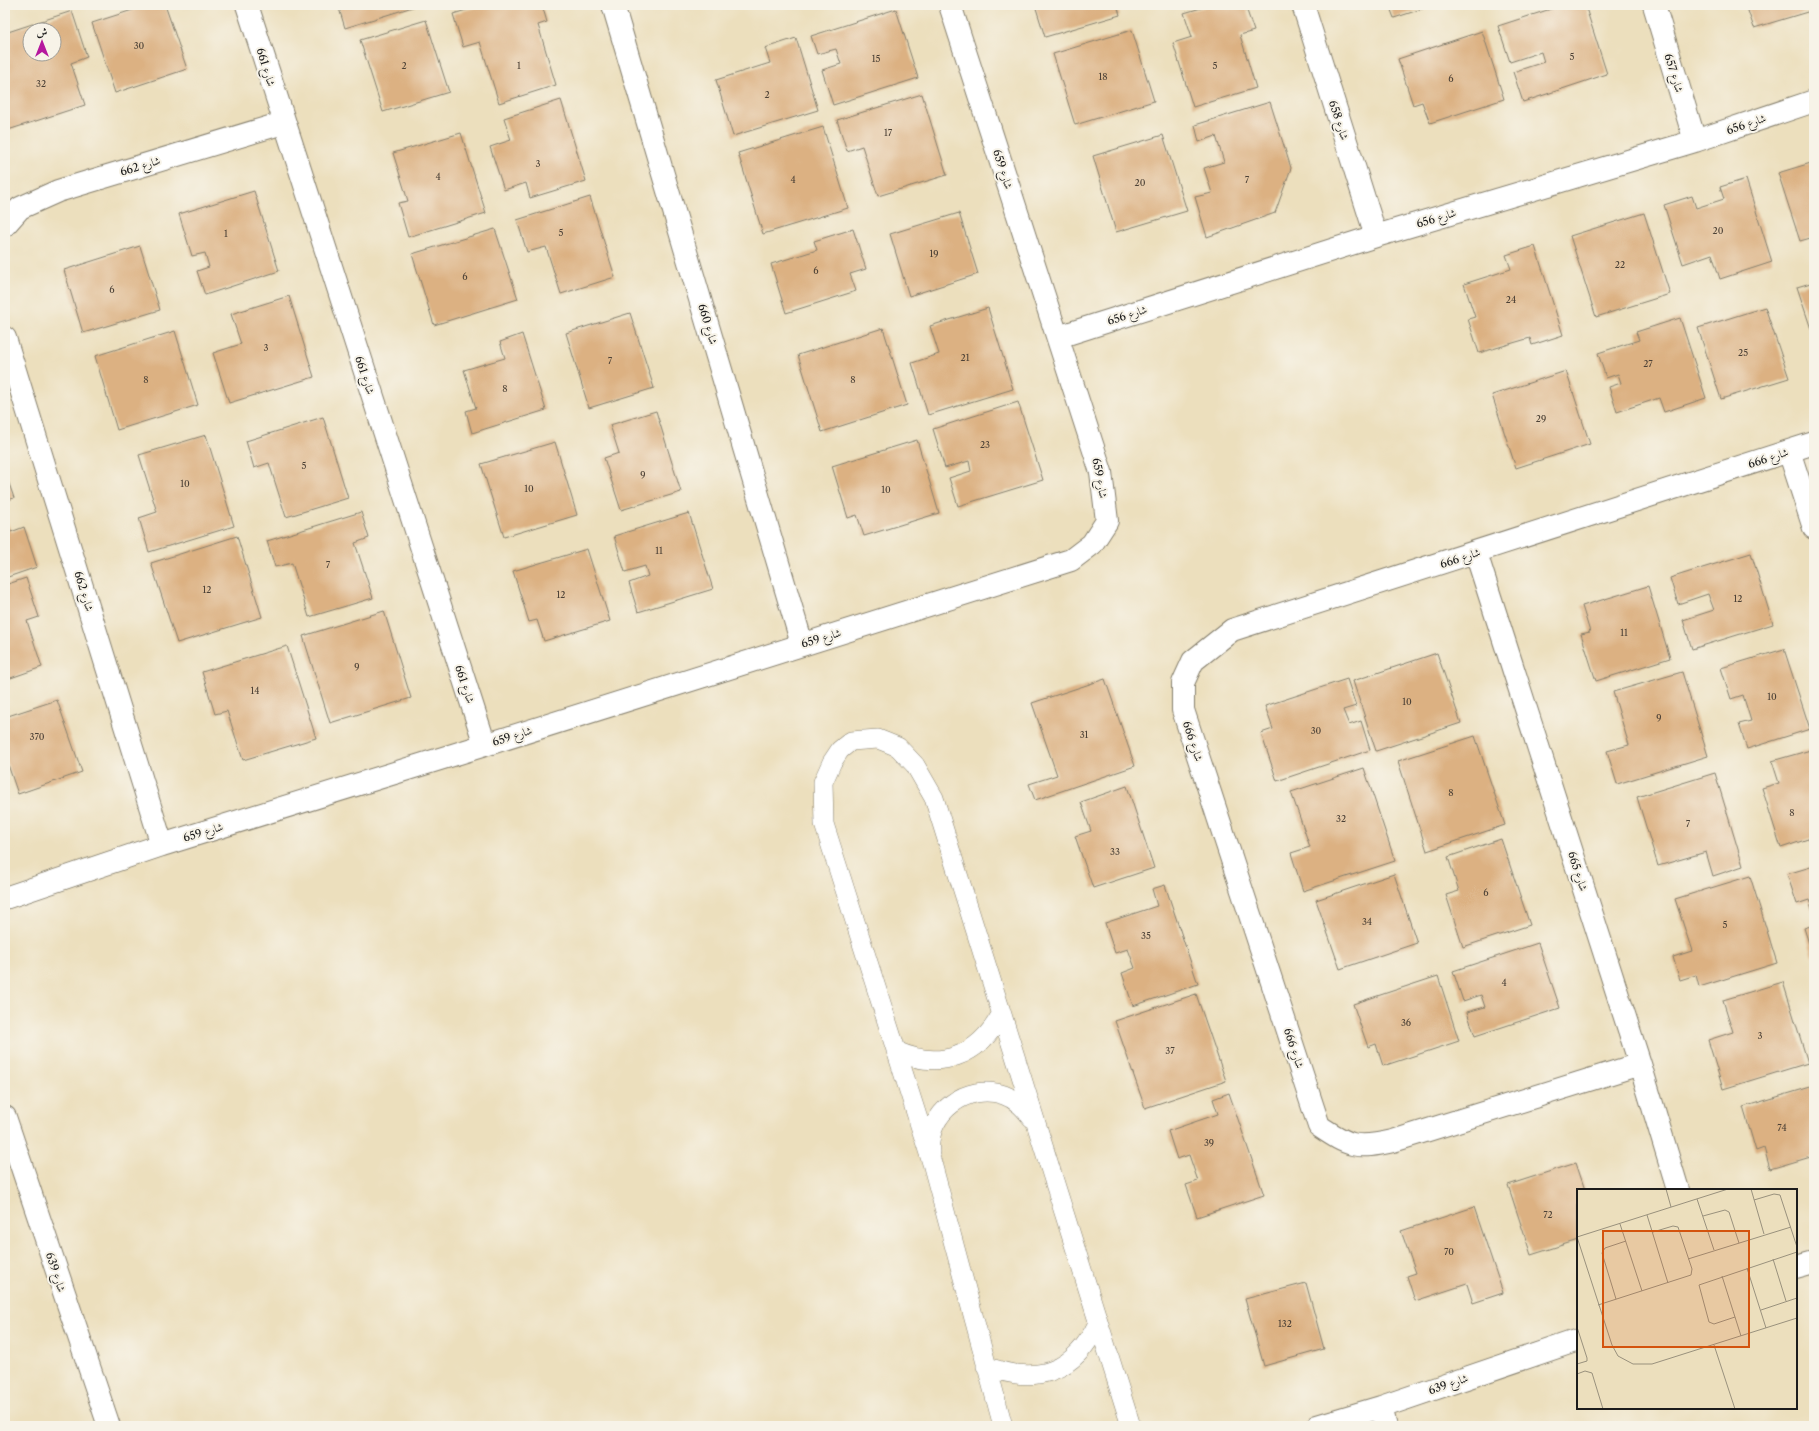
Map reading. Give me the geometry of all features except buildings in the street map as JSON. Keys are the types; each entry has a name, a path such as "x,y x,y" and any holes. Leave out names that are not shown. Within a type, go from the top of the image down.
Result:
{"street":[{"name":"شارع 661","path":"247,5 283,123 485,745"},
{"name":"شارع 659","path":"5,898 162,845 485,745 1071,560 1092,544 1107,521 1101,472 950,5"},
{"name":"شارع 658","path":"1303,5 1376,236"},
{"name":"شارع 657","path":"1654,5 1695,141"},
{"name":"شارع 660","path":"619,7 802,644"},
{"name":"شارع 656","path":"1058,337 1376,236 1695,141 1814,101"},
{"name":"شارع 662","path":"5,225 20,208 58,191 283,123"},
{"name":"شارع 662","path":"5,338 162,845"},
{"name":"شارع 666","path":"1640,1064 1376,1145 1353,1145 1335,1137 1319,1126 1185,718 1183,710 1183,683 1193,661 1232,630 1476,553 1814,443"},
{"path":"1789,451 1814,528"},
{"name":"شارع 665","path":"1476,553 1640,1064 1678,1189"},
{"name":"شارع 639","path":"5,1117 109,1426"},
{"path":"1797,1267 1814,1262"},
{"name":"شارع 639","path":"1317,1426 1383,1417 1577,1340"}],"lane":[{"path":"1003,1426 932,1163 824,824 823,782 832,762 840,750 851,742 878,739 898,747 914,764 934,798 1034,1121 1131,1426"},
{"path":"896,1051 910,1058 925,1060 955,1057 970,1050 982,1040 993,1029 1001,1015"},
{"path":"932,1163 929,1143 935,1124 947,1107 964,1096 984,1092 1004,1095 1021,1105 1034,1121"},
{"path":"986,1366 1016,1375 1032,1375 1047,1372 1064,1364 1079,1354 1090,1339 1098,1322"}]}
